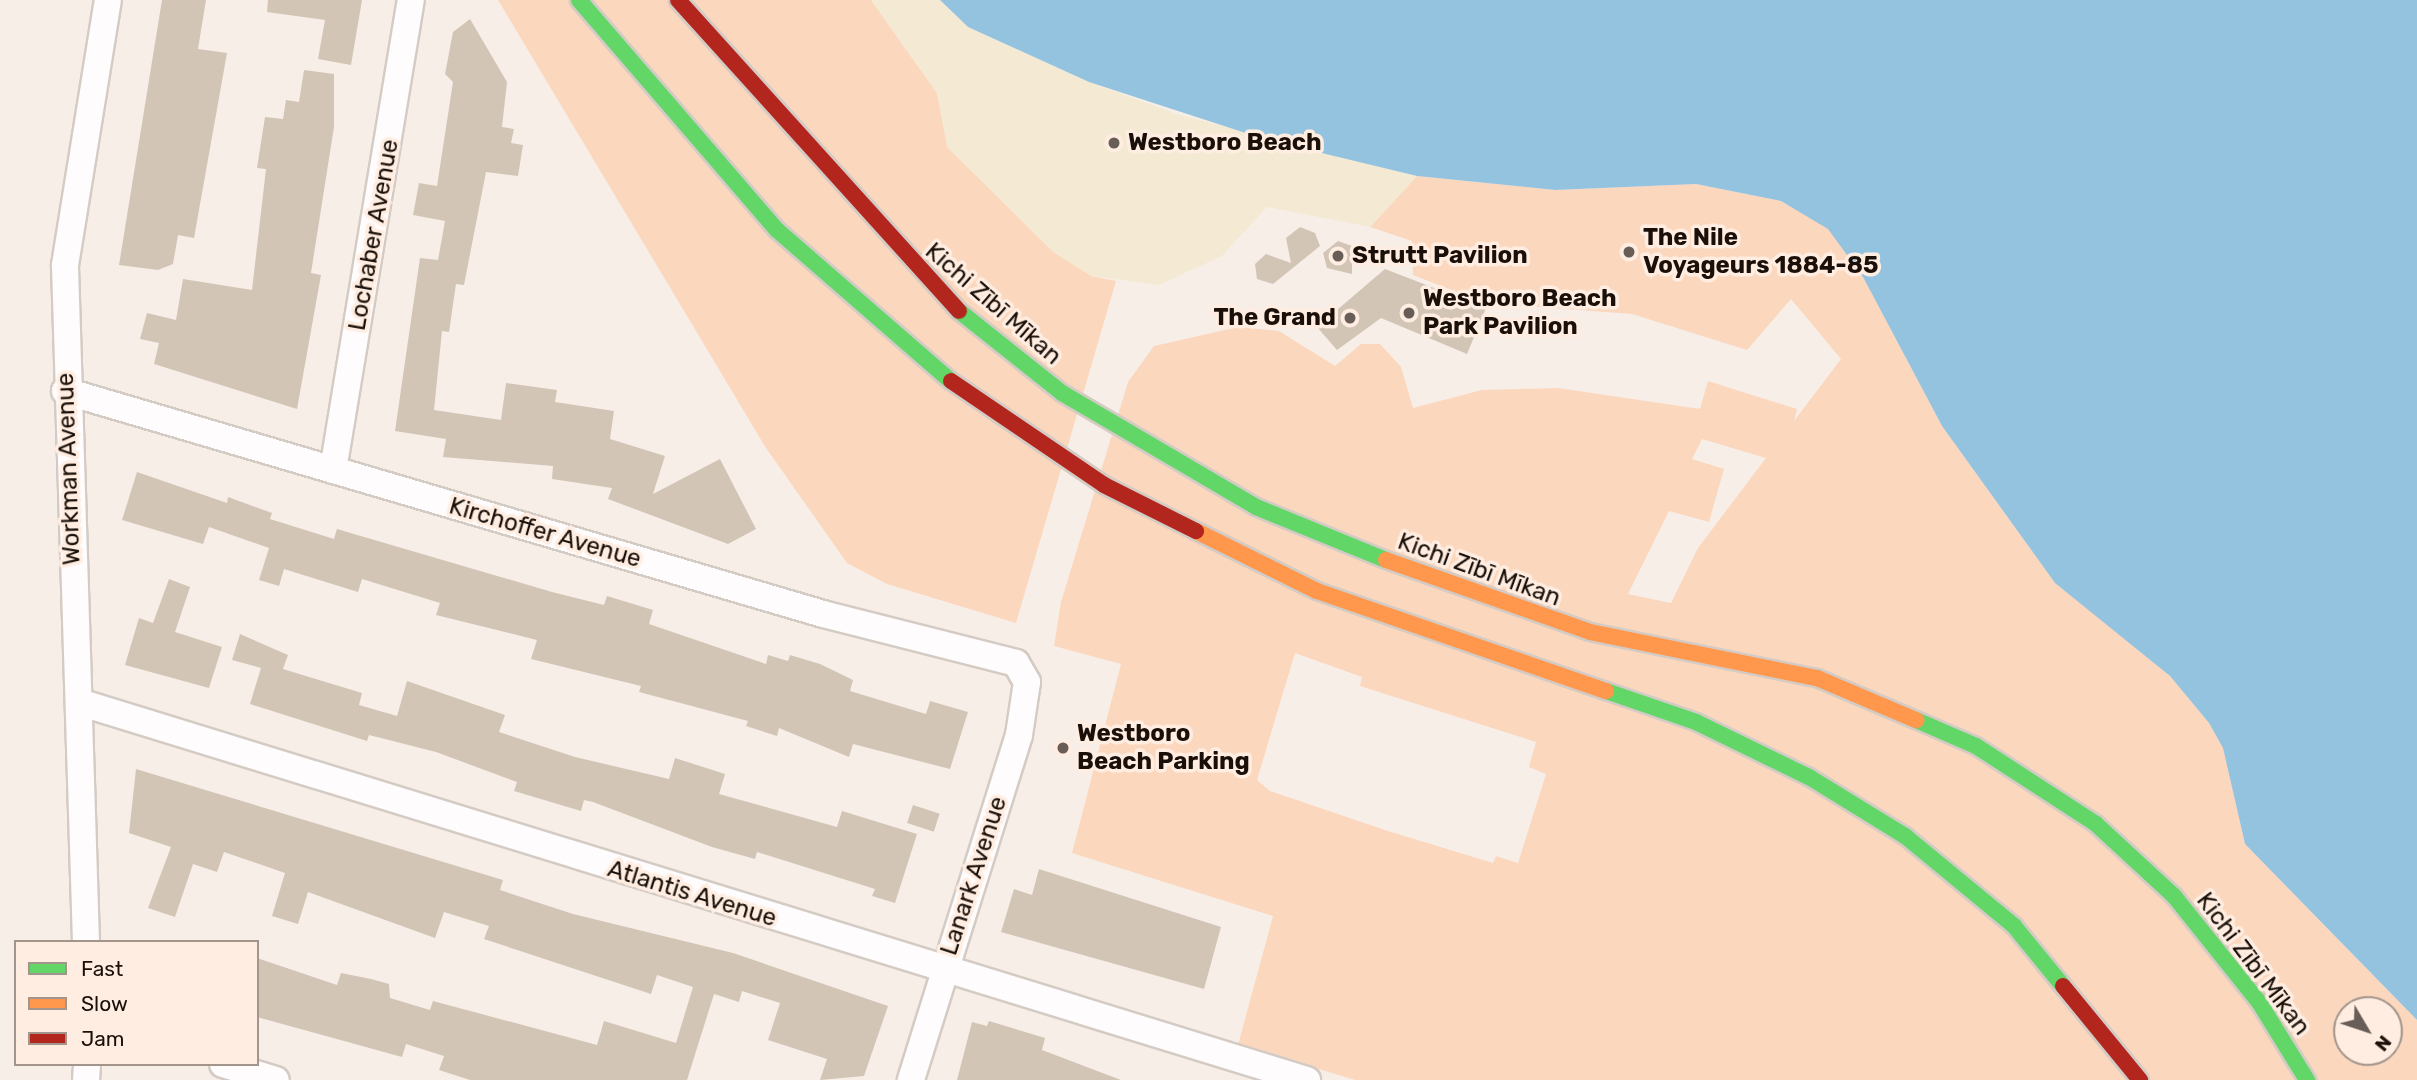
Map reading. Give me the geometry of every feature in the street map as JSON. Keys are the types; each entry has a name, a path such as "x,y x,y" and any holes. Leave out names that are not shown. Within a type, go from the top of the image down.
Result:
{"highway":[{"path":"579,0 722,170 805,257 940,374 1063,461 1104,485 1317,591 1696,723 1809,777 1905,836 2014,926 2140,1080"},
{"name":"Kichi Zībī Mīkan","path":"678,0 927,280 1006,351 1082,407 1256,507 1476,595 1590,632 1816,678 1976,746 2096,824 2174,896 2243,980 2307,1080"}],"street":[{"name":"Workman Avenue","path":"86,940 79,702 65,391 65,265 108,0"},
{"name":"Lochaber Avenue","path":"333,470 411,0"},
{"name":"Kirchoffer Avenue","path":"65,391 823,614 1005,659 1024,671"},
{"name":"Lanark Avenue","path":"911,1080 1019,735 1024,671"},
{"name":"Atlantis Avenue","path":"79,702 944,972 1307,1080"},
{"path":"230,1066 276,1080"}],"shaded area":[{"path":"498,0 871,0 937,93 948,147 1091,276 1116,281 1016,623 887,584 847,563 766,448"},
{"path":"1417,176 1555,190 1696,184 1781,201 1829,229 1863,277 1942,426 2053,580 2170,676 2209,723 2223,747 2245,844 2394,996 2333,996 2333,1066 2403,1066 2403,1006 2417,1020 2417,1080 1355,1080 1238,1045 1273,916 1072,853 1121,664 1054,646 1061,602 1128,382 1154,346 1238,327 1279,331 1335,366 1361,344 1380,344 1401,367 1413,408 1482,390 1558,388 1700,409 1708,381 1797,409 1794,421 1841,359 1791,299 1747,350 1632,314 1485,303 1413,275 1412,241 1370,227","holes":["1702,439 1766,458 1698,548 1671,603 1628,594 1669,511 1709,522 1724,469 1692,459","1295,653 1362,677 1360,686 1536,742 1529,767 1546,774 1518,863 1496,856 1493,863 1388,831 1270,791 1257,780"]}],"sand":[{"name":"Westboro Beach","path":"871,0 940,0 968,27 1089,82 1180,115 1417,176 1370,227 1267,207 1222,256 1159,285 1091,276 1053,252 947,147 937,93"}],"water":[{"path":"940,0 2417,0 2417,1020 2403,1006 2403,996 2394,996 2245,844 2223,748 2209,723 2170,676 2055,583 1942,426 1863,277 1828,229 1781,201 1696,184 1555,190 1417,176 1264,139 1089,82 968,27"}],"building":[{"path":"162,0 206,0 198,49 227,53 194,238 178,235 173,264 158,270 119,265"},
{"path":"268,0 362,0 351,65 318,59 325,20 267,12"},
{"path":"470,19 507,82 502,127 514,129 511,143 523,145 518,176 486,172 464,285 456,284 449,332 442,331 434,410 501,420 506,383 557,390 555,402 614,411 610,439 665,456 653,494 720,459 756,529 728,544 608,499 612,488 552,479 553,466 443,457 446,439 395,431 420,258 438,260 445,221 413,215 419,183 437,186 453,82 445,74 453,32"},
{"path":"304,70 334,74 334,127 311,273 321,275 297,409 154,364 159,343 140,339 147,313 176,320 183,279 252,290 266,169 257,168 265,117 283,119 286,100 299,102"},
{"name":"Strutt Pavilion","path":"1300,227 1315,233 1320,246 1273,284 1257,279 1255,264 1266,254 1291,263 1286,238"},
{"path":"1338,241 1352,246 1352,274 1327,268 1323,253"},
{"name":"Westboro Beach Park Pavilion","path":"1385,269 1486,308 1467,354 1381,318 1337,350 1317,327"},
{"path":"137,472 227,503 228,497 272,513 270,519 334,539 337,529 552,592 604,605 607,596 653,610 649,624 766,664 768,655 788,661 790,655 820,664 853,680 850,691 926,714 930,701 968,712 950,769 853,744 849,757 779,728 777,736 746,726 748,721 639,692 641,686 531,659 537,640 436,615 440,603 362,579 358,592 284,569 279,586 259,580 269,548 209,527 203,544 122,520"},
{"path":"169,579 190,587 175,632 222,647 209,688 125,665 139,618 153,623"},
{"path":"240,634 288,655 283,669 362,693 359,705 397,716 407,681 505,715 499,732 575,757 669,779 675,758 725,774 719,794 837,827 842,811 917,834 895,903 872,896 875,889 757,852 755,859 712,847 593,802 584,800 581,811 514,791 517,782 436,752 369,735 367,741 250,704 261,668 232,660"},
{"path":"136,769 503,880 500,890 573,914 733,953 888,1006 864,1076 820,1080 827,1059 768,1040 780,1003 742,991 739,1002 714,994 687,1080 470,1080 439,1070 444,1056 406,1044 402,1057 259,1018 259,959 337,985 341,973 371,979 389,984 390,998 430,1010 433,1001 597,1045 604,1021 676,1043 693,987 657,975 651,994 484,939 489,926 444,912 435,938 308,892 298,924 272,916 285,873 224,852 217,872 193,864 175,917 148,908 171,847 129,833"},
{"path":"913,805 940,814 934,832 907,823"},
{"path":"1039,869 1221,927 1204,989 1001,932 1014,889 1032,895"},
{"path":"989,1021 1045,1038 1042,1050 1121,1080 957,1080 972,1022 987,1026"}],"traffic: fast":[{"path":"579,0 777,230 951,381"},
{"path":"959,311 1062,393 1256,507 1386,560"},
{"path":"1606,691 1696,722 1809,777 1905,836 2014,926 2063,986"},
{"path":"1916,720 1976,746 2096,824 2174,896 2259,1002 2307,1080"}],"traffic: slow":[{"path":"1196,531 1317,591 1606,691"},
{"path":"1386,560 1590,632 1817,678 1916,720"}],"traffic: jam":[{"path":"678,0 959,311"},
{"path":"951,381 1104,485 1196,531"},
{"path":"2063,986 2140,1080"}],"place":[{"name":"Westboro Beach","path":"1114,143"},
{"name":"The Nile Voyageurs 1884-85","path":"1629,252"},
{"name":"Strutt Pavilion","path":"1338,256"},
{"name":"Westboro Beach Park Pavilion","path":"1409,313"},
{"name":"The Grand","path":"1350,318"},
{"name":"Westboro Beach Parking","path":"1063,748"}]}
